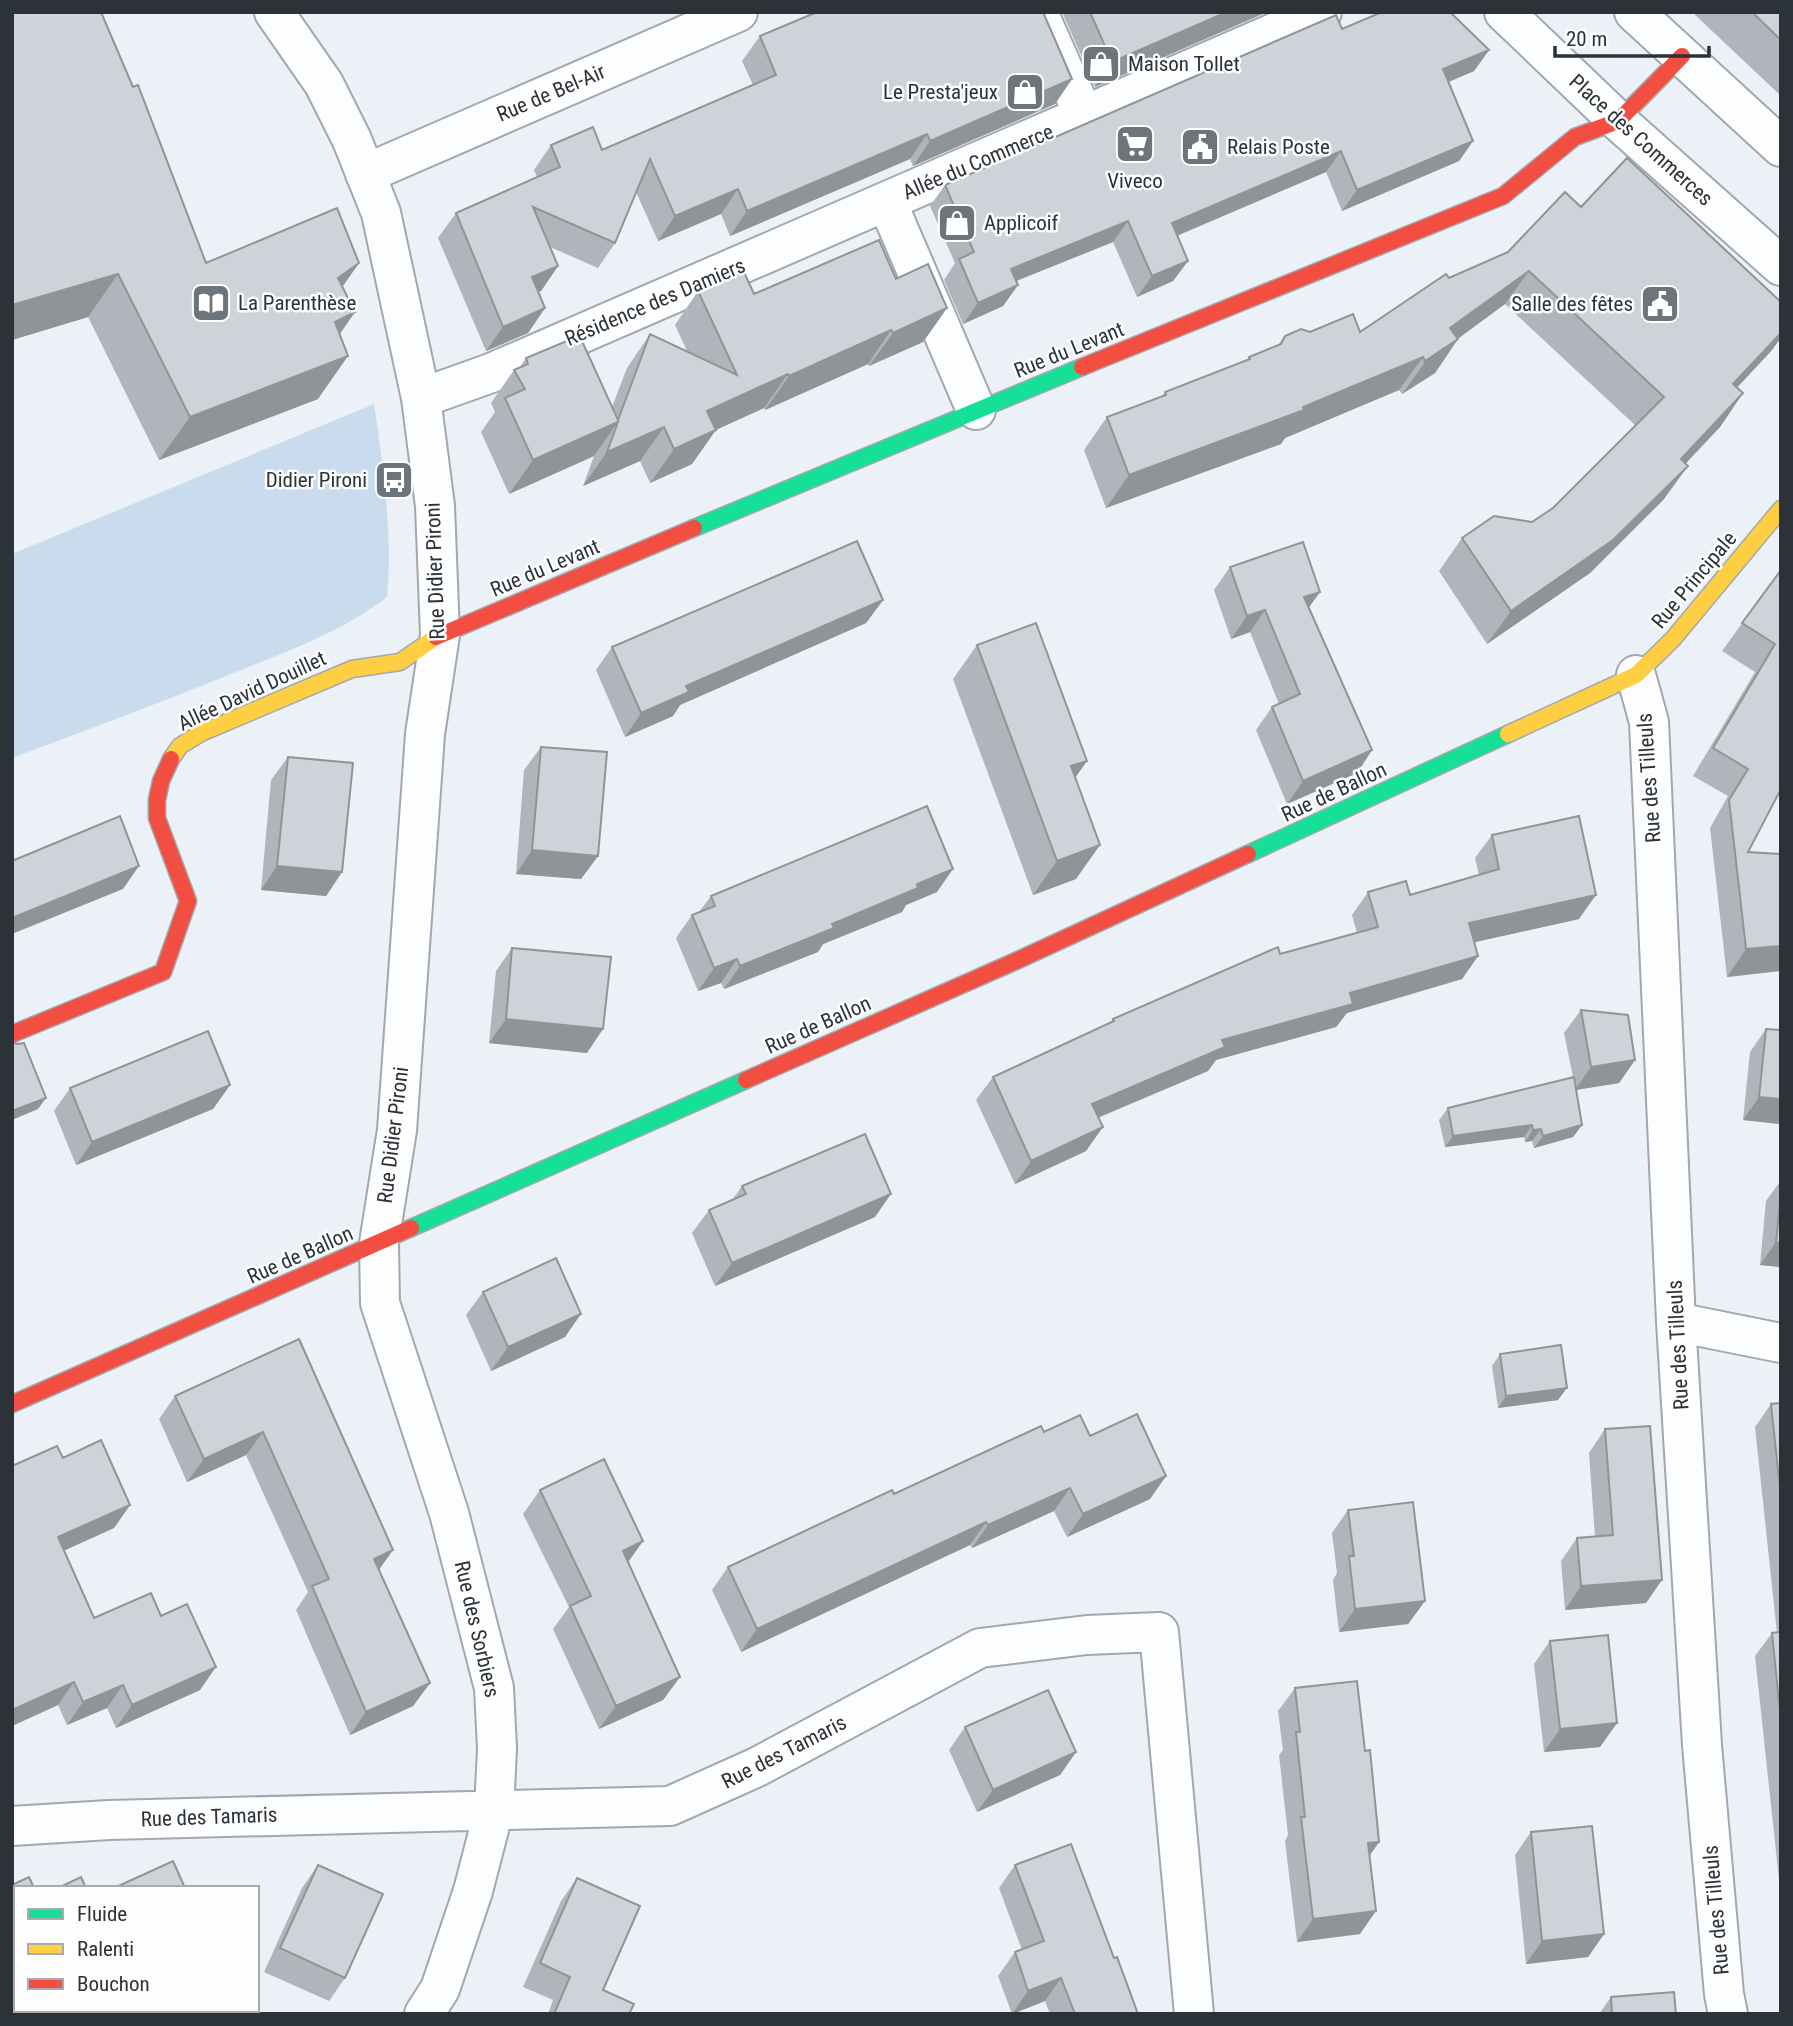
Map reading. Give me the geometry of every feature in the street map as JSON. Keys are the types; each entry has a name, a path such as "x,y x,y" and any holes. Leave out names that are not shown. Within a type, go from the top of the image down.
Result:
{"street":[{"name":"Rue Didier Pironi","path":"274,12 324,84 352,140 381,213 421,398 435,506 440,635 425,734 397,1130 379,1243"},
{"name":"Rue de Bel-Air","path":"365,174 738,12"},
{"path":"1038,12 1084,116"},
{"name":"Allée du Commerce","path":"976,410 887,202 1322,12"},
{"name":"Place des Commerces","path":"1504,12 1618,121 1781,266"},
{"path":"1634,12 1781,148"},
{"name":"Rue du Levant","path":"440,635 976,410 1503,196 1575,137 1618,121 1682,56"},
{"name":"Résidence des Damiers","path":"421,398 491,373 887,202"},
{"name":"Rue Principale","path":"1636,676 1673,639 1781,509"},
{"name":"Allée David Douillet","path":"12,1034 163,972 188,901 157,818 161,781 169,761 180,746 201,733 352,669 400,662 440,635"},
{"name":"Rue de Ballon","path":"12,1404 1028,955 1636,676"},
{"name":"Rue des Tilleuls","path":"1636,676 1649,722 1676,1321 1702,1745 1728,2014"},
{"name":"Rue des Sorbiers","path":"379,1243 380,1303 449,1513 494,1688 497,1749 494,1810 473,1891 440,1989 424,2014"},
{"path":"1676,1321 1781,1343"},
{"name":"Rue des Tamaris","path":"12,1826 109,1820 670,1806 757,1768 980,1648 1087,1635 1159,1632 1195,2014"}],"shaded area":[{"path":"374,404 388,525 387,597 352,621 295,648 12,758 12,554"}],"building":[{"path":"12,12 101,12 133,87 138,85 206,263 337,208 359,263 338,278 355,312 335,322 348,356 190,417 118,274 12,305"},
{"path":"817,12 1043,12 1072,79 930,141 927,134 747,211 738,189 675,216 650,159 615,243 533,207 558,266 532,277 545,308 503,327 456,213 560,167 551,145 593,127 602,150 776,75 760,36"},
{"path":"1090,12 1227,12 1112,62"},
{"path":"1382,12 1450,12 1489,50 1443,69 1473,141 1357,190 1341,151 1172,223 1188,261 1152,276 1128,221 1011,269 1018,285 978,303 959,259 974,252 945,185 1336,15 1342,29"},
{"path":"1752,12 1781,12 1781,40"},
{"path":"1627,158 1781,302 1781,333 1733,384 1743,393 1681,459 1688,466 1613,540 1511,611 1462,538 1494,516 1532,522 1553,508 1664,397 1529,271 1450,328 1458,339 1425,361 1423,357 1303,407 1304,410 1129,475 1107,417 1250,359 1249,357 1281,344 1285,336 1301,329 1310,332 1353,314 1360,332 1446,274 1449,278 1508,252 1565,192 1581,207"},
{"path":"879,240 896,279 928,264 947,308 707,411 716,430 674,449 664,427 607,452 618,422 533,460 505,398 525,389 514,370 528,364 526,358 569,340 571,345 582,341 618,420 650,334 737,375 698,291 744,272 754,294"},
{"path":"857,541 883,600 686,686 689,692 641,713 612,647"},
{"path":"1303,542 1320,592 1304,597 1372,750 1303,781 1272,707 1300,694 1265,610 1247,616 1230,567"},
{"path":"1781,570 1781,789 1748,852 1781,854 1781,946 1746,949 1729,800 1748,769 1713,748 1775,644 1742,623"},
{"path":"1036,623 1087,761 1071,766 1100,845 1057,861 977,645"},
{"path":"541,747 607,752 598,856 532,850"},
{"path":"288,757 353,763 342,872 277,866"},
{"path":"927,806 953,869 917,884 918,888 832,924 834,928 740,966 737,959 714,968 692,915 715,906 711,896"},
{"path":"120,816 139,866 12,918 12,861"},
{"path":"1579,816 1596,895 1469,923 1478,956 1350,993 1353,1004 1222,1040 1225,1047 1092,1104 1103,1127 1031,1161 993,1077 1114,1021 1113,1019 1278,947 1280,954 1378,927 1368,892 1406,881 1410,895 1499,869 1492,835"},
{"path":"512,948 611,957 603,1029 506,1019"},
{"path":"1581,1010 1628,1015 1635,1060 1591,1067"},
{"path":"1766,1029 1781,1030 1781,1099 1759,1097"},
{"path":"208,1031 230,1085 92,1142 70,1088"},
{"path":"12,1042 24,1043 46,1098 12,1111"},
{"path":"1574,1077 1582,1125 1543,1136 1541,1129 1533,1130 1532,1125 1453,1136 1448,1108"},
{"path":"865,1134 891,1194 732,1263 709,1210 746,1194 742,1186"},
{"path":"1781,1193 1781,1243 1776,1242"},
{"path":"556,1258 581,1314 508,1347 483,1292"},
{"path":"299,1339 393,1550 374,1559 430,1683 366,1712 312,1586 329,1579 263,1432 204,1459 175,1396"},
{"path":"1561,1345 1567,1388 1506,1396 1500,1354"},
{"path":"1781,1403 1781,1498 1771,1404"},
{"path":"1137,1414 1166,1476 1083,1514 1070,1488 988,1525 986,1522 757,1629 728,1567 892,1490 894,1494 1041,1426 1044,1432 1080,1415 1090,1436"},
{"path":"1650,1426 1662,1580 1581,1586 1577,1538 1613,1535 1605,1429"},
{"path":"101,1440 130,1505 58,1537 94,1618 151,1593 161,1616 187,1604 216,1667 132,1705 123,1685 83,1702 74,1682 12,1710 12,1466 57,1446 63,1458"},
{"path":"604,1459 643,1541 623,1551 680,1677 616,1706 570,1606 591,1596 540,1490"},
{"path":"1413,1502 1425,1601 1355,1609 1349,1556 1354,1556 1348,1510"},
{"path":"1781,1632 1781,1721 1772,1633"},
{"path":"1608,1635 1617,1723 1560,1729 1550,1641"},
{"path":"1357,1681 1365,1751 1370,1750 1379,1842 1368,1843 1376,1911 1313,1919 1301,1817 1305,1817 1296,1732 1300,1732 1295,1688"},
{"path":"1048,1690 1076,1752 993,1790 965,1727"},
{"path":"1592,1826 1604,1934 1542,1941 1531,1832"},
{"path":"1071,1844 1138,2014 1075,2014 1061,1978 1028,1991 1015,1952 1044,1941 1015,1865"},
{"path":"173,1861 184,1886 118,1886"},
{"path":"318,1865 383,1894 345,1978 280,1948"},
{"path":"29,1877 33,1886 14,1886 12,1962 12,1885"},
{"path":"81,1877 85,1886 62,1886"},
{"path":"577,1878 640,1906 603,1990 634,2004 629,2014 554,2014 570,1977 540,1963"},
{"path":"1674,1992 1676,2014 1612,2014 1611,1997"}],"traffic: fast":[{"path":"694,528 1082,367"},
{"path":"1248,854 1508,734"},
{"path":"411,1228 746,1080"}],"traffic: slow":[{"path":"1508,734 1636,675 1673,639 1781,509"},
{"path":"171,759 180,746 201,733 352,669 400,662 436,637"}],"traffic: jam":[{"path":"1082,367 1503,196 1575,137 1618,121 1682,56"},
{"path":"436,637 694,528"},
{"path":"12,1034 163,972 188,901 157,818 161,781 171,759"},
{"path":"746,1080 1016,961 1248,854"},
{"path":"12,1404 411,1228"}],"place":[{"name":"Maison Tollet","path":"1101,64"},
{"name":"Le Presta'jeux","path":"1025,92"},
{"name":"Viveco","path":"1135,144"},
{"name":"Relais Poste","path":"1200,147"},
{"name":"Applicoif","path":"957,223"},
{"name":"La Parenthèse","path":"211,303"},
{"name":"Salle des fêtes","path":"1660,304"},
{"name":"Didier Pironi","path":"394,480"}]}
